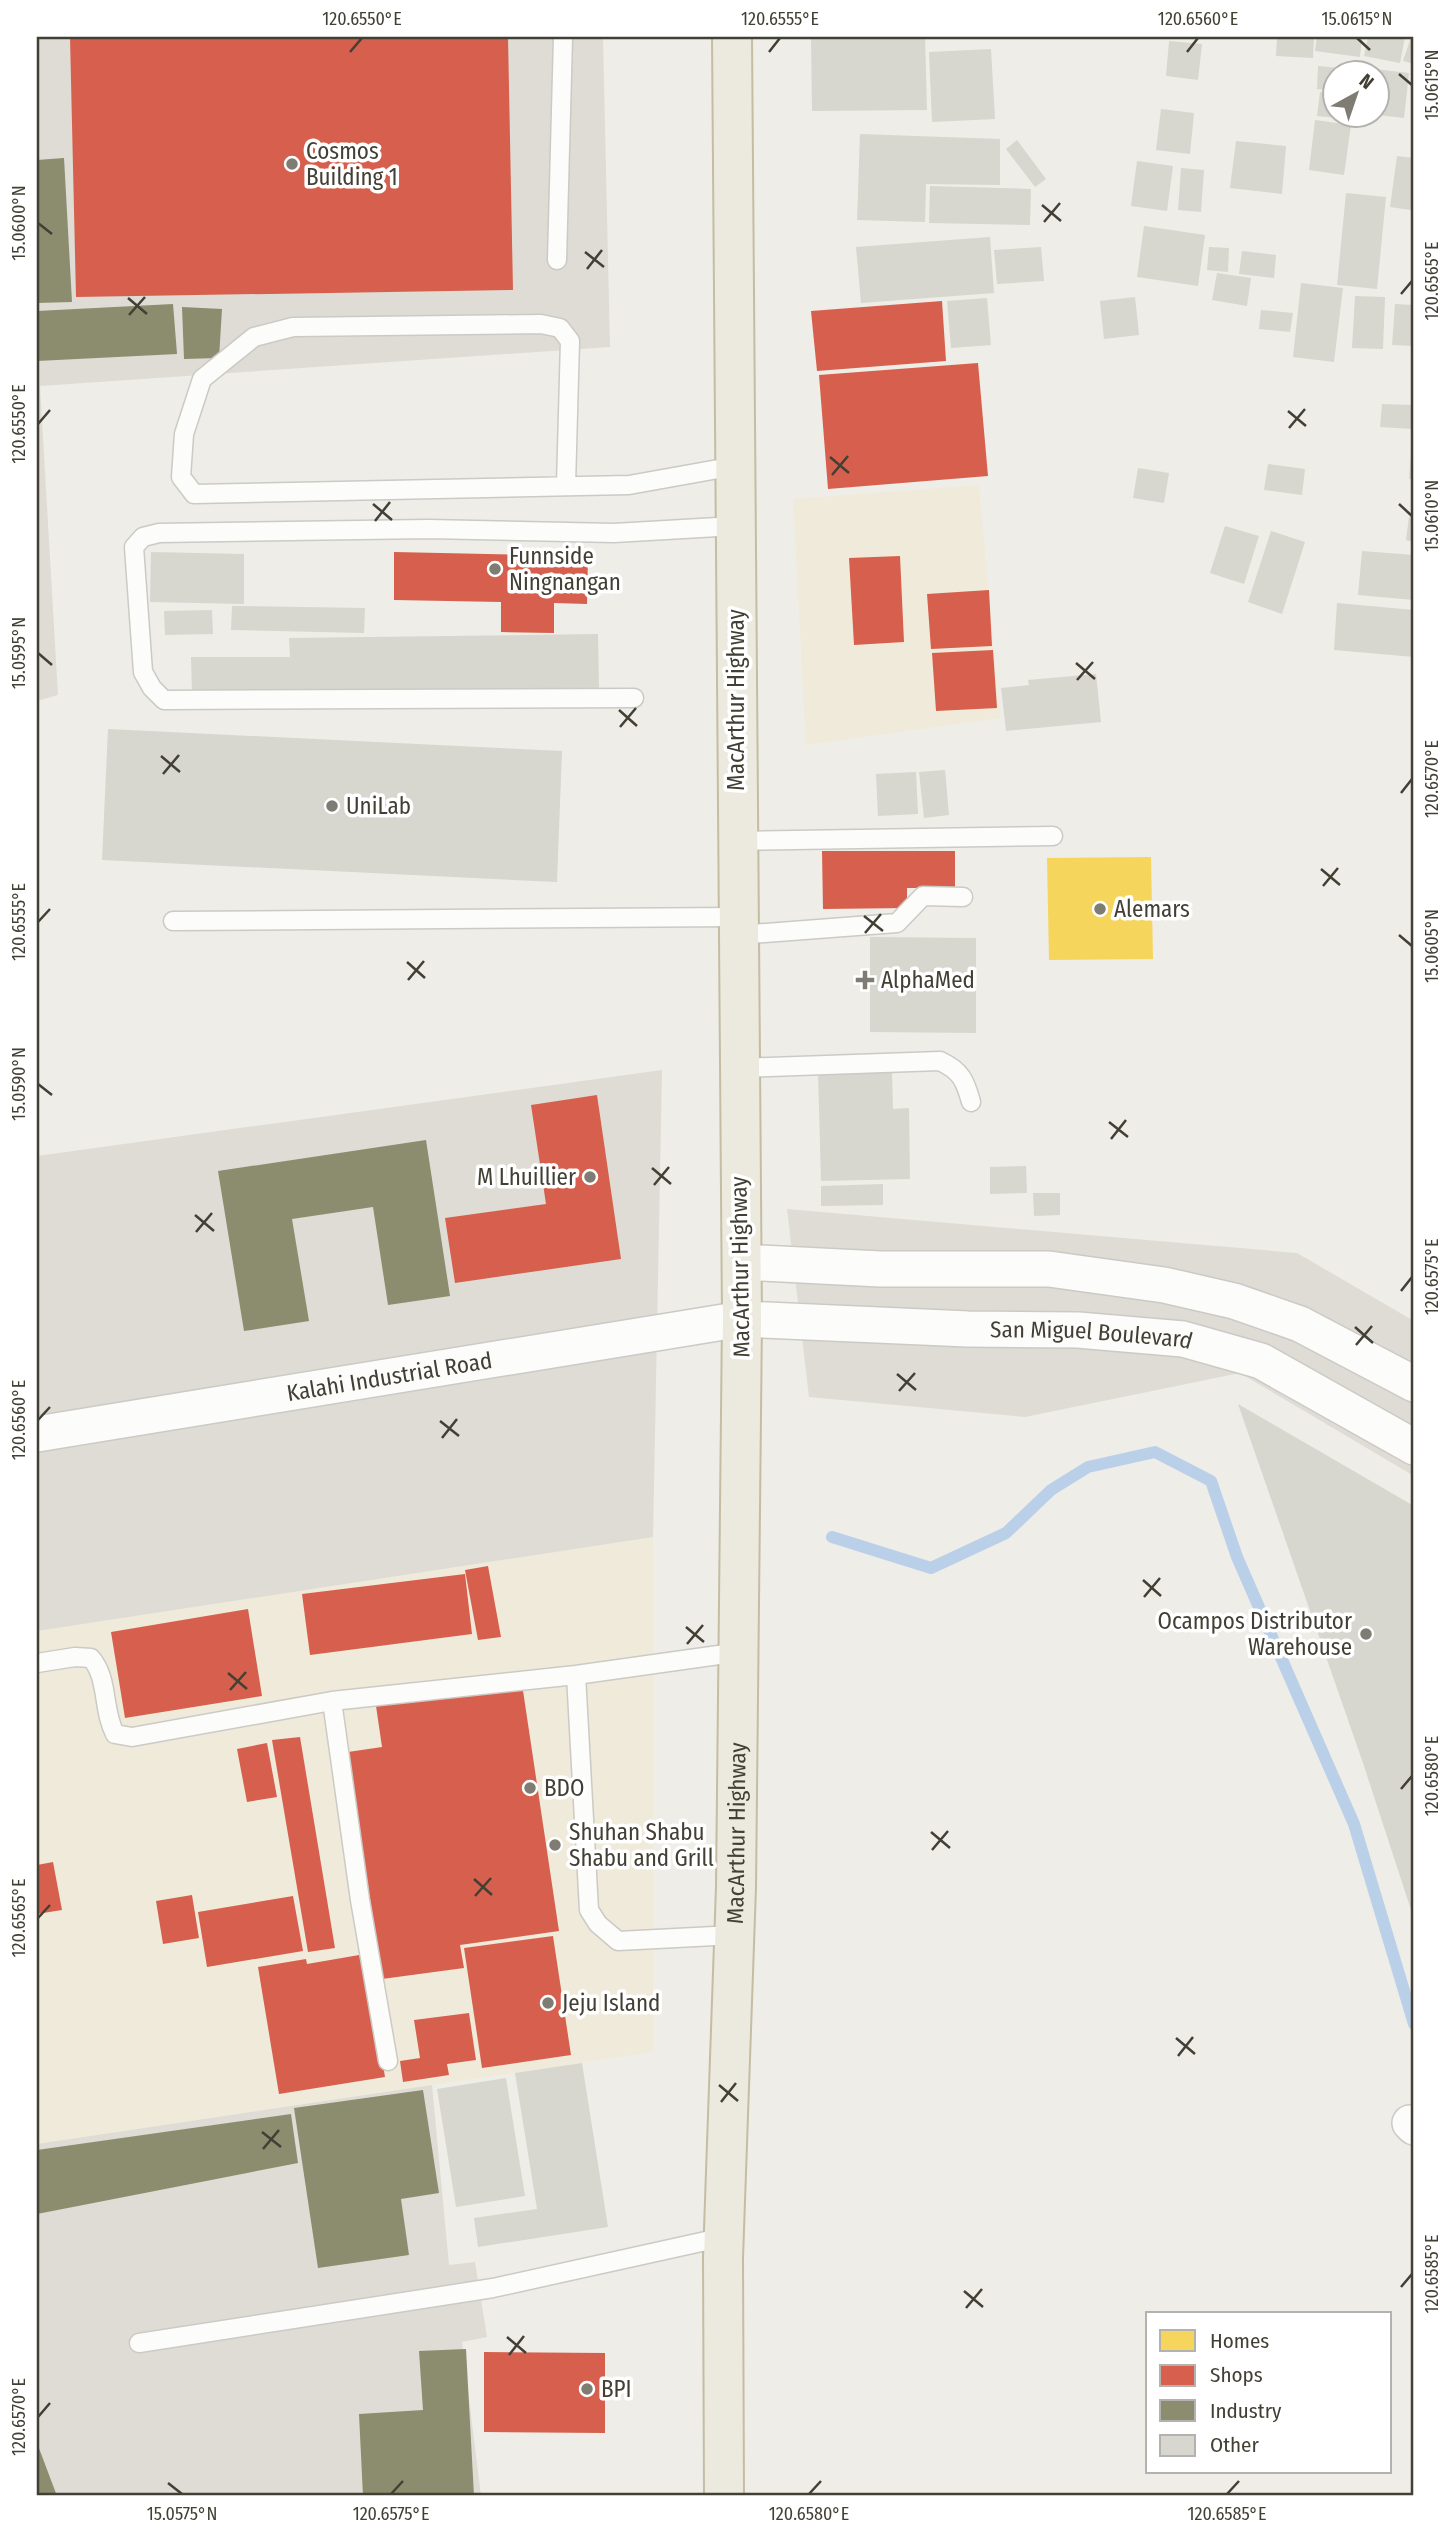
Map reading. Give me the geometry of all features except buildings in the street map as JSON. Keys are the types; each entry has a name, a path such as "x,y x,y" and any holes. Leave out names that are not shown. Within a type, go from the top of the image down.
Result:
{"highway":[{"name":"MacArthur Highway","path":"724,2496 724,2237 740,1651 742,1319 732,37"}],"street":[{"path":"741,1262 880,1269 1049,1269 1164,1285 1234,1301 1300,1324 1414,1384"},
{"name":"Kalahi Industrial Road","path":"37,1434 742,1319"},
{"name":"San Miguel Boulevard","path":"742,1319 968,1329 1079,1330 1183,1339 1261,1361 1414,1447"}],"lane":[{"path":"557,260 563,37"},
{"path":"566,485 570,341 560,328 541,324 293,327 254,337 202,379 184,434 181,478 194,494 629,485 735,466"},
{"path":"634,698 164,700 152,688 143,672 134,547 143,537 159,533 428,529 614,533 735,526"},
{"path":"737,841 1053,835"},
{"path":"173,921 738,926 897,923 923,896 963,897"},
{"path":"739,1068 940,1061 955,1068 965,1079 971,1102"},
{"path":"37,1663 75,1657 91,1658 101,1670 106,1718 115,1734 132,1737 332,1701 576,1675 740,1651"},
{"path":"576,1675 589,1910 598,1924 618,1941 734,1935"},
{"path":"332,1701 360,1899 388,2061"},
{"path":"139,2343 493,2288 724,2237"}],"shaded area":[{"path":"37,37 603,37 610,347 40,386 58,695 37,701"},
{"path":"979,485 1000,718 806,745 793,499"},
{"path":"662,1070 653,1537 37,1631 37,1156"},
{"path":"787,1209 1297,1253 1414,1321 1414,1476 1240,1373 1025,1417 809,1397"},
{"path":"653,1537 653,2052 37,2144 37,1631"},
{"path":"432,2085 449,2265 475,2262 487,2337 462,2342 481,2496 37,2496 37,2144"}],"waterway":[{"path":"832,1537 931,1568 1006,1533 1051,1490 1088,1467 1155,1452 1211,1481 1237,1557 1354,1824 1414,2024"}],"place":[{"name":"Cosmos Building 1","path":"292,164"},
{"name":"Funnside Ningnangan","path":"495,569"},
{"name":"UniLab","path":"332,806"},
{"name":"Alemars","path":"1100,909"},
{"name":"AlphaMed","path":"865,980"},
{"name":"M Lhuillier","path":"590,1177"},
{"name":"Ocampos Distributor Warehouse","path":"1366,1634"},
{"name":"BDO","path":"530,1788"},
{"name":"Shuhan Shabu Shabu and Grill","path":"555,1845"},
{"name":"Jeju Island","path":"548,2003"},
{"name":"BPI","path":"587,2389"}]}
